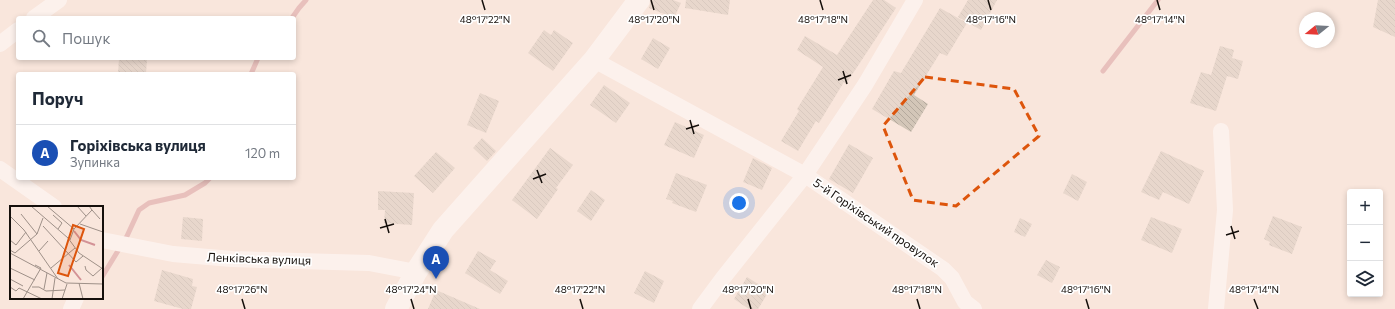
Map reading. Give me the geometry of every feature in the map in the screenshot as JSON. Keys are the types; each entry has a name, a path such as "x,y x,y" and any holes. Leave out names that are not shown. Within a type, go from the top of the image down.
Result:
{"street":[{"path":"37,16 59,0"},
{"path":"396,309 416,272 443,230 594,60 639,0"},
{"path":"805,175 865,85 915,0"},
{"path":"0,44 16,32"},
{"name":"5-й Горіхівський провулок","path":"594,60 805,175 943,269 952,278 965,302 974,309"},
{"path":"1216,309 1225,210 1221,131"},
{"path":"0,169 53,206"},
{"name":"5-й Горіхівський провулок","path":"700,309 805,175"},
{"name":"Ленківська вулиця","path":"103,240 173,254 232,259 369,263 416,272"},
{"path":"71,309 76,299"}],"highlighted area":[{"path":"925,77 1014,89 1039,136 956,206 913,200 883,126"}],"building":[{"path":"651,0 673,0 681,3 674,18 649,8"},
{"path":"686,0 730,0 728,15 685,8"},
{"path":"873,0 884,0 896,8 846,84 844,82 819,123 816,121 798,151 781,141 799,111 797,109 823,67 797,50 805,36 837,55"},
{"path":"968,0 997,0 981,30 958,17"},
{"path":"1378,0 1395,0 1395,37 1373,27"},
{"path":"940,8 967,23 947,56 940,53 914,95 928,104 911,132 872,109 894,71 901,73"},
{"path":"544,30 551,35 554,30 573,43 553,71 528,53"},
{"path":"653,38 670,48 658,69 641,59"},
{"path":"1220,46 1234,50 1232,58 1243,61 1238,79 1227,76 1216,111 1190,103 1201,72 1211,75"},
{"path":"119,60 147,60 146,72 118,72"},
{"path":"604,85 630,103 616,123 590,105"},
{"path":"480,93 499,101 486,133 467,125"},
{"path":"675,122 704,135 694,158 664,145"},
{"path":"482,138 496,151 487,161 473,148"},
{"path":"849,144 873,158 853,193 829,179"},
{"path":"550,148 573,165 556,188 558,189 537,219 512,200"},
{"path":"1161,151 1204,171 1189,204 1163,192 1159,200 1141,192"},
{"path":"436,152 455,168 433,193 414,176"},
{"path":"753,158 772,168 762,190 743,182"},
{"path":"676,173 707,185 696,212 672,203 673,201 666,199"},
{"path":"1072,174 1087,182 1078,201 1063,193"},
{"path":"591,190 605,200 591,221 577,211"},
{"path":"378,191 414,193 412,225 384,223 385,210 378,210"},
{"path":"1273,216 1302,227 1292,254 1269,245 1270,242 1264,239"},
{"path":"183,217 203,219 202,241 181,239"},
{"path":"1151,217 1182,229 1172,253 1141,240"},
{"path":"1020,218 1032,224 1025,237 1014,232"},
{"path":"478,251 496,261 490,270 508,281 500,294 465,273"},
{"path":"1046,260 1060,267 1052,283 1037,275"},
{"path":"162,270 193,279 192,286 197,287 191,309 183,309 154,301"},
{"path":"645,271 664,281 654,303 634,293"},
{"path":"747,277 769,291 758,309 749,309 734,299"},
{"path":"436,290 480,309 428,309"}],"waterway":[{"path":"293,16 306,0"},
{"path":"1103,71 1158,0"},
{"path":"252,72 257,60"},
{"path":"103,275 127,236 139,210 149,203 185,195 208,180"}],"place":[{"name":"Горіхівська вулиця","path":"436,279"}]}
